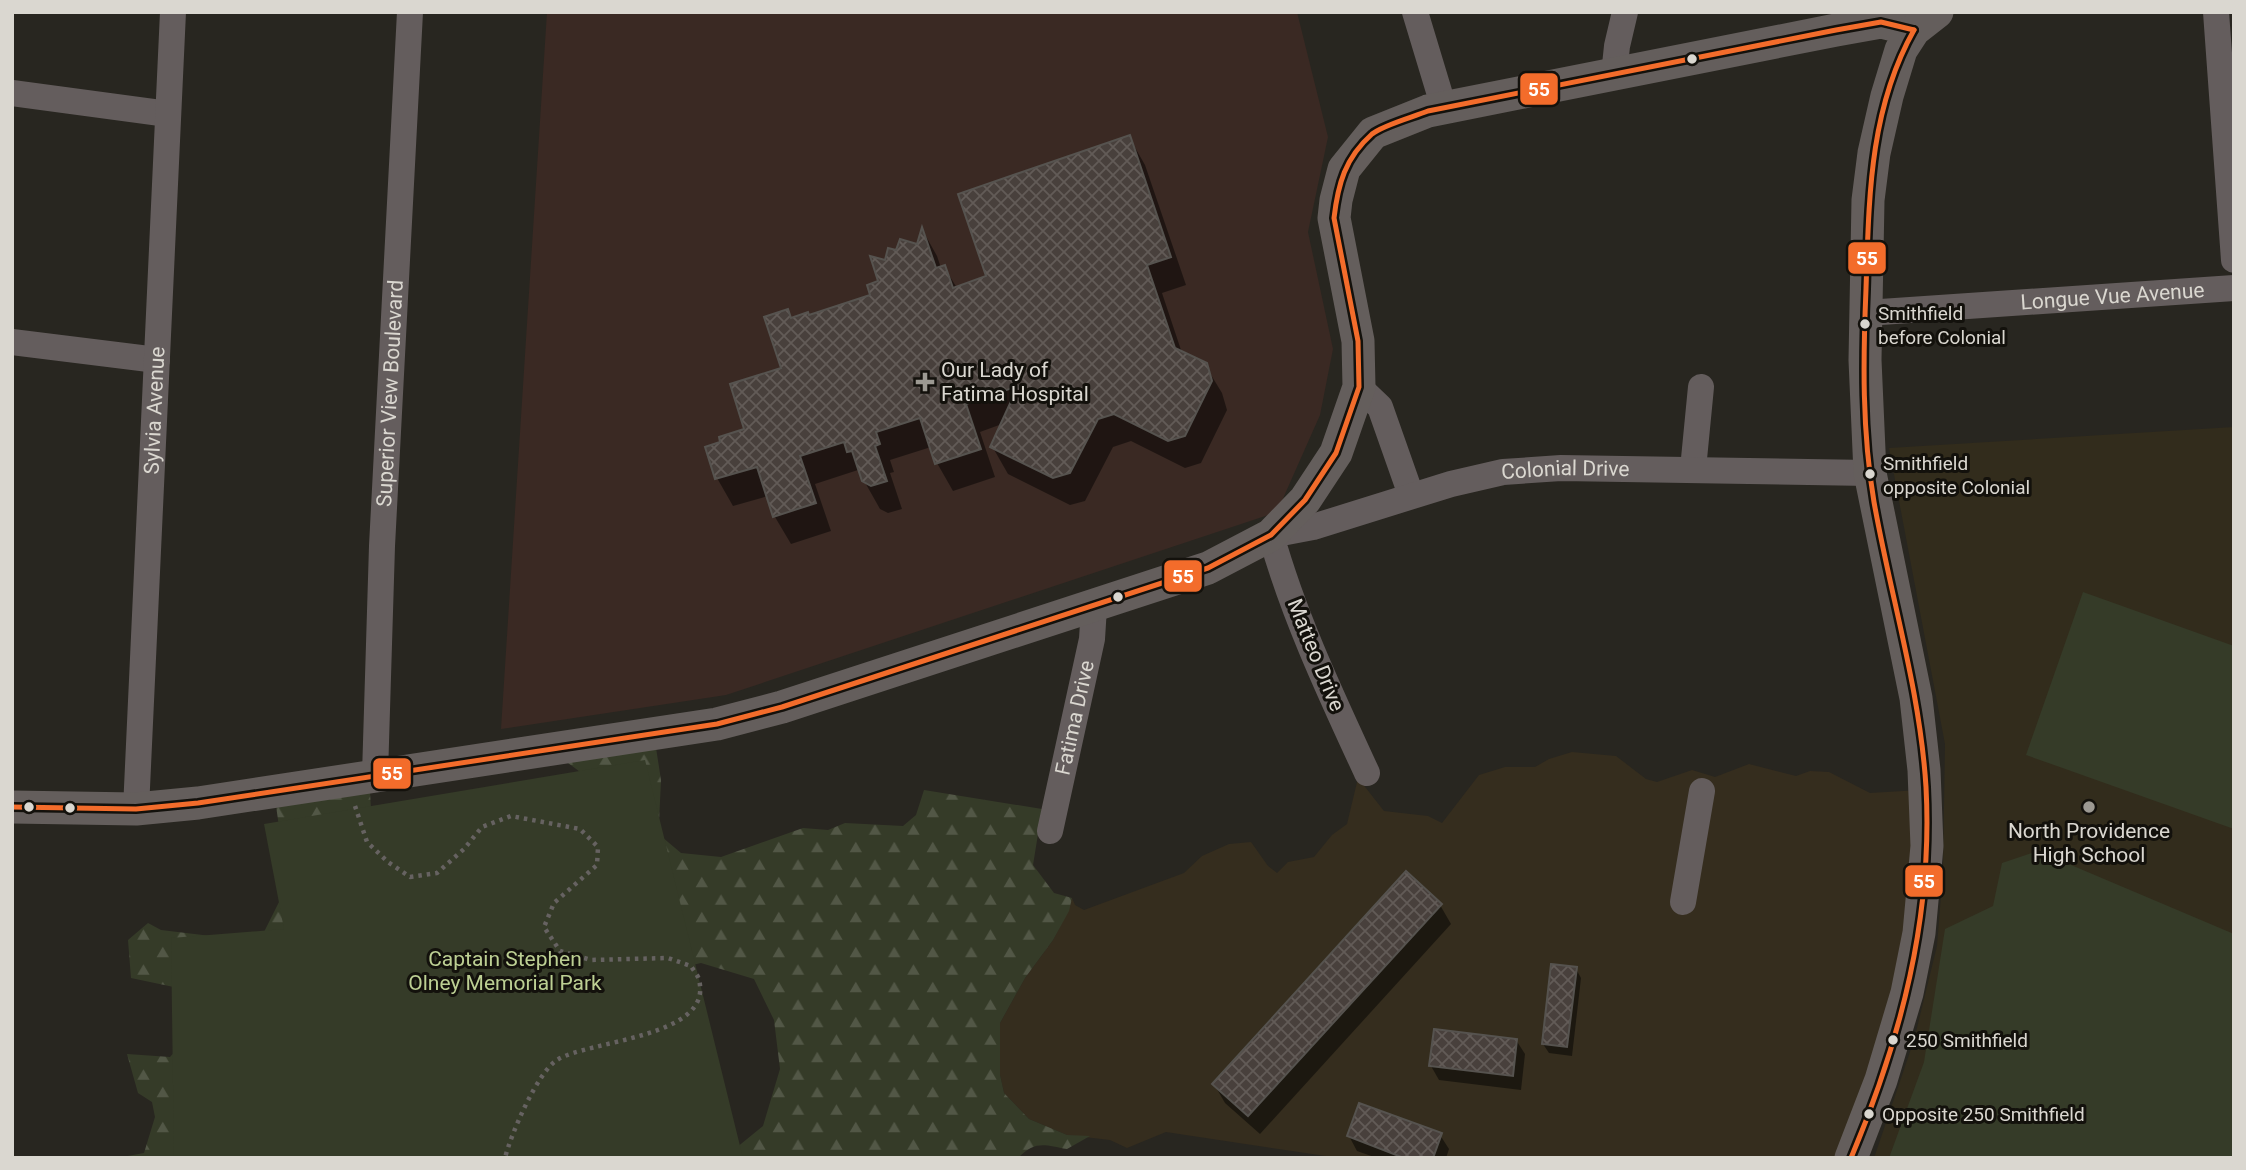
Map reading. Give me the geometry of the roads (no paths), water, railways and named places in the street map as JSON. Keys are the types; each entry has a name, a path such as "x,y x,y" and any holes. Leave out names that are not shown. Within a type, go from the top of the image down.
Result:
{"main road":[{"path":"12,807 136,809 198,803 717,724 782,707 1208,568 1271,535 1305,500 1331,462 1349,421 1359,387 1358,341 1334,218 1344,169 1373,133 1427,111 1881,22 1925,21"},
{"path":"1851,1158 1880,1084 1906,993 1919,933 1927,846 1924,770 1916,698 1870,473 1865,398 1868,200 1874,153 1901,50 1925,21"}],"street":[{"name":"Sylvia Avenue","path":"136,809 173,12"},
{"name":"Superior View Boulevard","path":"375,775 382,546 410,12"},
{"path":"1415,12 1444,108"},
{"path":"1614,75 1625,12"},
{"path":"2216,12 2234,260"},
{"path":"12,93 168,114"},
{"name":"Longue Vue Avenue","path":"1866,313 2234,288"},
{"path":"12,342 157,360"},
{"path":"1359,387 1380,407 1411,495"},
{"path":"1693,469 1701,387"},
{"name":"Colonial Drive","path":"1271,535 1313,527 1411,495 1503,472 1561,468 1870,473"},
{"name":"Matteo Drive","path":"1271,535 1322,677 1367,773"},
{"name":"Fatima Drive","path":"1050,831 1092,639 1094,607"},
{"path":"1683,902 1702,791"}],"place":[{"name":"Smithfield before Colonial","path":"1865,324"},
{"name":"Our Lady of Fatima Hospital","path":"925,382"},
{"name":"Smithfield opposite Colonial","path":"1870,474"},
{"name":"North Providence High School","path":"2089,807"},
{"name":"250 Smithfield","path":"1893,1040"},
{"name":"Opposite 250 Smithfield","path":"1869,1114"}],"park label":[{"name":"Captain Stephen Olney Memorial Park","path":"505,971"}]}
